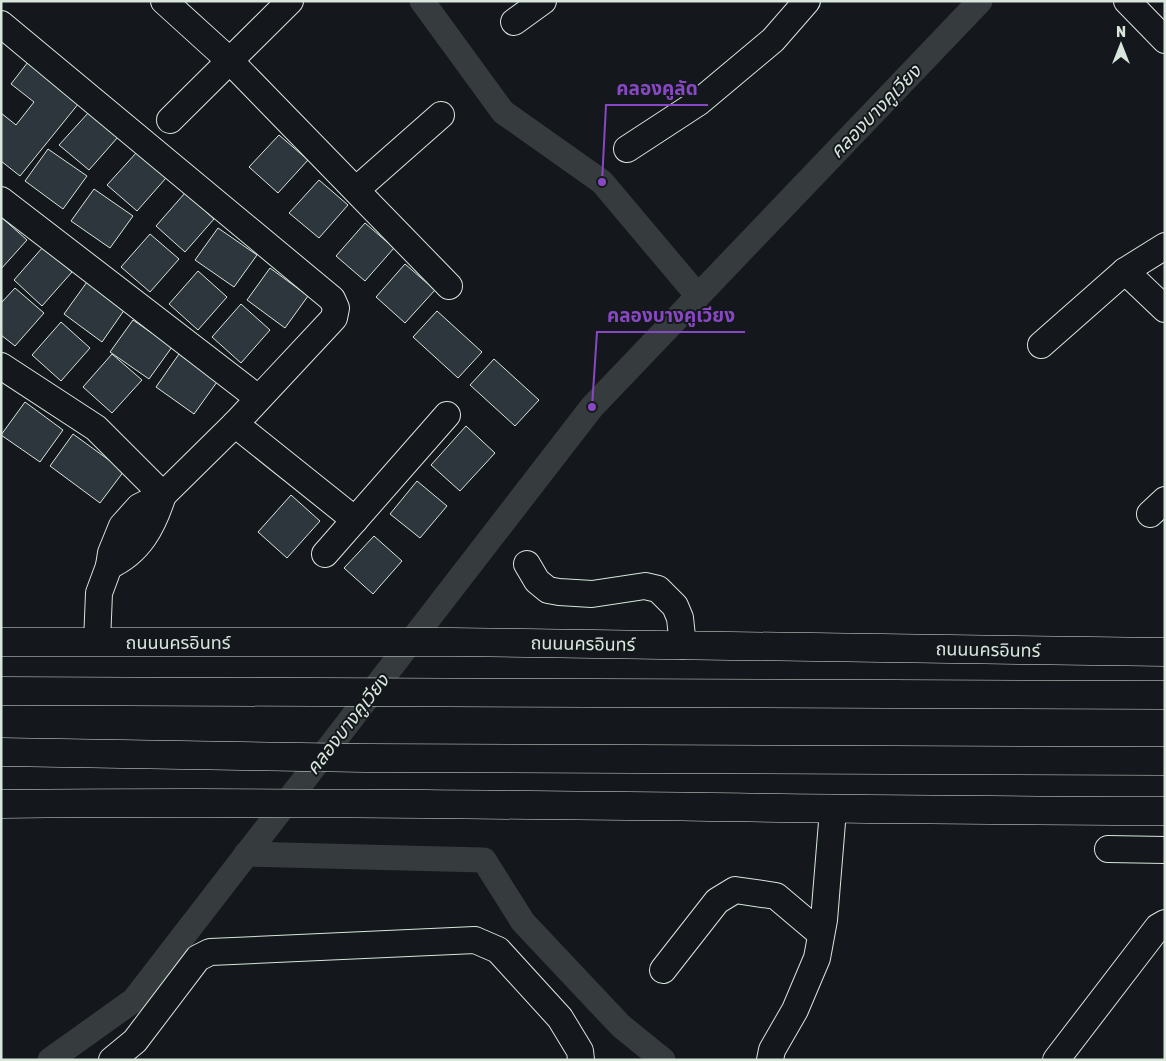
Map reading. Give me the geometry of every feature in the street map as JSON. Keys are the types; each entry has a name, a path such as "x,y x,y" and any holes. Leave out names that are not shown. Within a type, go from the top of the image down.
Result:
{"main road":[{"name":"ถนนนครอินทร์","path":"1,642 451,642 1165,652"},
{"path":"1,691 1165,695"},
{"path":"1,752 364,758 1165,761"},
{"path":"1,804 327,803 834,810 1165,810"}],"street":[{"path":"164,1 229,60 357,189 449,286"},
{"path":"170,120 290,1"},
{"path":"514,22 543,1"},
{"path":"627,149 699,102 773,40 807,1"},
{"path":"1127,1 1164,37"},
{"path":"1,24 335,303 337,313 236,424 163,495 145,538 126,558 109,566 99,593 97,642"},
{"path":"357,189 441,115"},
{"path":"1,200 258,398"},
{"path":"1041,345 1125,271 1165,246"},
{"path":"1125,271 1165,309"},
{"path":"1,366 96,428 163,495"},
{"path":"326,554 447,415"},
{"path":"236,424 355,520"},
{"path":"527,564 537,581 548,590 592,594 645,586 658,589 675,606 680,618 683,646"},
{"path":"1,631 37,642"},
{"path":"770,1060 772,1050 808,982 817,958 834,810"},
{"path":"1108,849 1165,850"},
{"path":"663,970 717,901 735,890 776,896 821,934"},
{"path":"1056,1060 1158,927 1165,923"},
{"path":"112,1060 136,1041 198,958 210,952 475,940 498,950 560,1018 577,1045 581,1060"}],"building":[{"path":"28,62 79,103 20,176 1,161 1,113 16,125 34,102 11,84"},
{"path":"89,112 118,137 89,170 59,145"},
{"path":"279,135 308,160 278,193 249,167"},
{"path":"48,149 87,176 63,209 25,181"},
{"path":"137,152 166,178 137,211 107,185"},
{"path":"319,180 348,205 319,238 289,213"},
{"path":"94,189 133,216 110,248 71,221"},
{"path":"185,193 214,219 185,252 156,226"},
{"path":"1,217 27,240 1,269"},
{"path":"365,223 394,248 365,281 336,256"},
{"path":"218,228 257,255 234,287 195,260"},
{"path":"150,234 179,259 150,292 121,267"},
{"path":"43,247 72,272 42,306 14,280"},
{"path":"405,264 435,290 405,323 376,297"},
{"path":"270,268 308,296 285,328 247,300"},
{"path":"198,271 227,297 198,330 169,304"},
{"path":"87,282 125,309 102,342 64,314"},
{"path":"15,288 44,313 15,346 1,335 1,303"},
{"path":"241,304 270,330 241,363 212,337"},
{"path":"437,311 482,352 458,378 413,337"},
{"path":"133,320 172,347 149,379 110,352"},
{"path":"61,322 90,348 61,381 32,355"},
{"path":"112,354 142,380 112,413 83,387"},
{"path":"179,354 217,382 194,414 156,387"},
{"path":"494,359 539,400 515,426 470,385"},
{"path":"25,402 63,430 40,462 1,435"},
{"path":"466,426 495,453 460,491 431,465"},
{"path":"73,434 124,471 100,503 50,466"},
{"path":"417,481 447,506 420,538 390,514"},
{"path":"291,495 320,521 287,558 258,532"},
{"path":"374,536 402,561 373,594 344,568"}],"waterway":[{"path":"422,1 503,112 602,182 698,296"},
{"name":"คลองบางคูเวียง","path":"50,1060 134,1000 592,407 980,1"},
{"path":"246,854 484,860 523,922 621,1026 663,1060"}],"place":[{"name":"คลองคูลัด","path":"602,182"},
{"name":"คลองบางคูเวียง","path":"592,407"}]}
